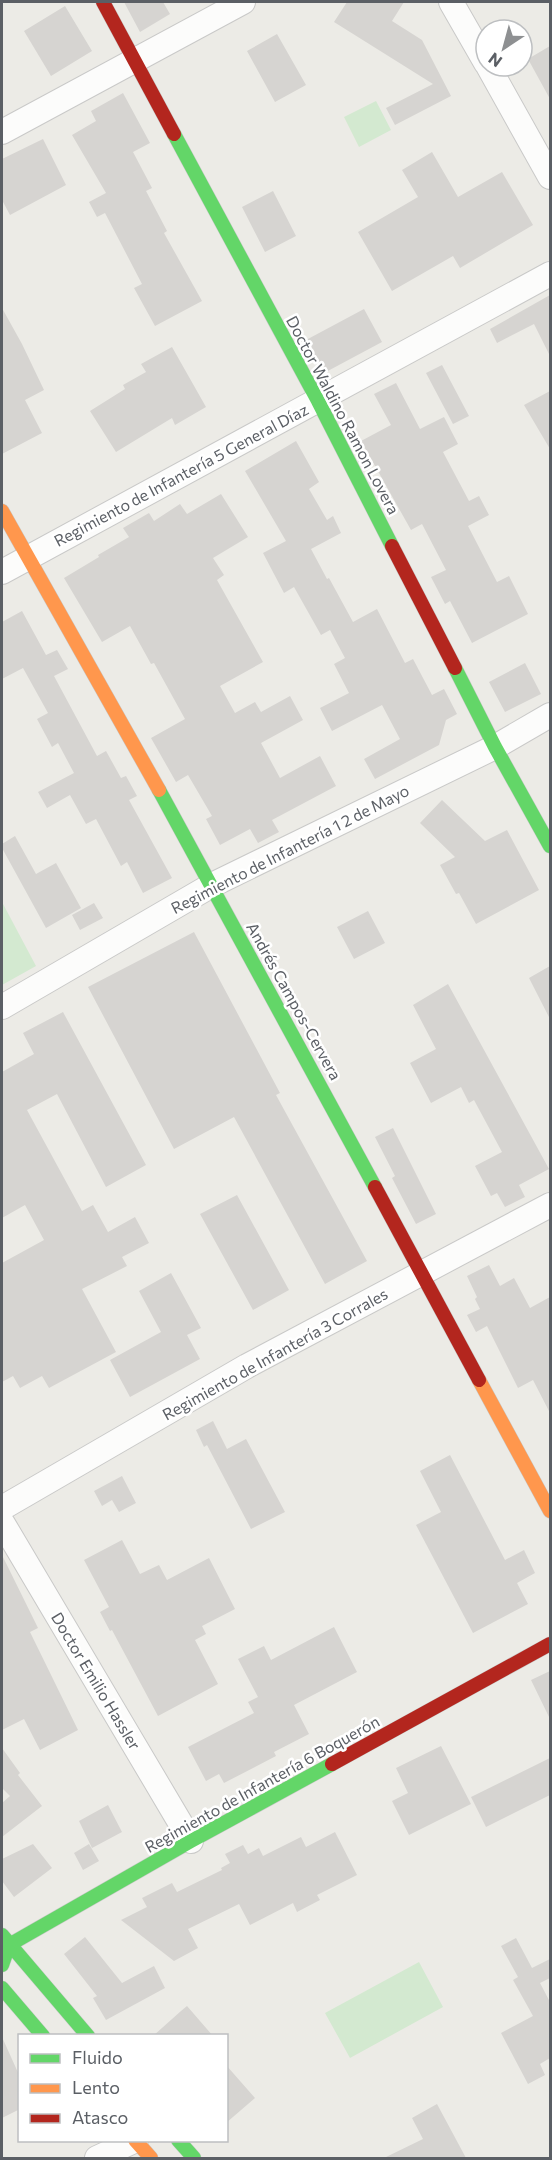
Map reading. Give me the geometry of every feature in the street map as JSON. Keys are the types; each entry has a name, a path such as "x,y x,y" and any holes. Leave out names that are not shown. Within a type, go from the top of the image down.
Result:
{"street":[{"name":"Doctor Waldino Ramon Lovera","path":"103,2 318,401 495,747 550,846"},
{"path":"2,132 243,2"},
{"path":"451,2 474,42"},
{"path":"495,78 550,177"},
{"name":"Regimiento de Infantería 5 General Díaz","path":"2,572 550,274"},
{"name":"Andrés Campos-Cervera","path":"2,511 212,885 550,1511"},
{"name":"Regimiento de Infantería 1 2 de Mayo","path":"2,1008 212,885 495,747 550,715"},
{"name":"Regimiento de Infantería 3 Corrales","path":"2,1508 247,1366 550,1205"},
{"name":"Doctor Emilio Hassler","path":"2,1522 191,1841"},
{"name":"Regimiento de Infantería 6 Boquerón","path":"4,1942 550,1644"},
{"path":"2,1965 4,1942"},
{"path":"4,1942 86,2034"},
{"path":"2,1988 41,2034"},
{"path":"97,2158 133,2142"},
{"path":"136,2142 151,2158"},
{"path":"180,2142 194,2158"}],"green space":[{"path":"376,101 391,130 359,147 344,117"},
{"path":"2,902 36,966 2,985"},
{"path":"419,1962 443,2007 350,2058 325,2013"}],"building":[{"path":"124,2 163,2 170,14 140,32"},
{"path":"347,2 404,2 392,21 422,40 451,96 395,125 386,108 433,84 334,22"},
{"path":"65,6 92,51 51,76 24,31"},
{"path":"277,34 306,85 275,102 247,51"},
{"path":"550,46 550,99 534,70 534,55"},
{"path":"123,93 150,143 133,152 152,188 146,191 167,231 164,233 202,301 155,326 134,288 142,284 105,213 97,217 89,202 106,193 72,135 96,121 91,111"},
{"path":"43,139 66,185 10,215 2,200 2,159"},
{"path":"432,152 458,197 502,172 533,225 460,268 453,256 392,291 358,232 418,197 402,170"},
{"path":"273,191 296,236 265,252 242,207"},
{"path":"550,295 550,356 534,324 497,343 490,329"},
{"path":"2,308 44,390 25,400 42,433 2,454"},
{"path":"364,309 382,342 324,373 306,340"},
{"path":"172,347 206,407 175,425 172,418 116,452 90,411 125,389 123,385 146,372 141,364"},
{"path":"442,365 469,416 453,424 426,373"},
{"path":"396,383 420,429 444,417 458,444 443,452 469,501 479,496 489,515 468,526 497,582 509,576 528,614 472,643 450,601 445,604 431,577 446,570 422,524 411,530 361,441 391,425 374,394"},
{"path":"550,391 550,449 524,405"},
{"path":"296,441 319,482 309,489 327,520 333,516 341,533 311,549 327,579 329,578 353,622 377,609 405,663 413,659 432,695 444,689 457,714 446,720 439,745 375,779 364,759 400,739 382,705 332,731 320,708 349,693 334,664 345,658 330,630 321,635 294,587 284,593 263,553 286,541 245,471"},
{"path":"221,494 248,537 213,558 224,575 217,580 263,662 220,686 235,713 255,702 261,712 290,696 303,720 261,743 280,778 320,756 336,786 272,820 279,832 258,843 250,829 220,845 206,819 212,816 188,775 176,782 151,738 185,719 154,663 151,664 130,626 102,642 64,578 129,537 123,528 149,513 154,521 180,504 187,514"},
{"path":"22,611 46,655 57,650 68,669 54,676 97,756 106,751 121,778 126,776 137,796 129,800 172,878 143,893 127,862 121,866 96,819 86,824 70,795 47,808 38,792 74,773 58,743 52,747 37,719 48,713 23,668 2,679 2,622"},
{"path":"525,663 541,694 505,712 489,682"},
{"path":"442,800 485,841 507,830 539,890 476,924 440,865 455,857 420,823"},
{"path":"15,836 36,874 56,863 81,908 46,928 2,848 2,844"},
{"path":"94,903 103,918 80,930 72,915"},
{"path":"368,911 385,943 354,959 337,927"},
{"path":"194,932 280,1093 276,1095 367,1261 325,1284 234,1117 174,1149 88,987"},
{"path":"550,966 550,1019 529,978"},
{"path":"448,984 549,1169 519,1185 525,1197 505,1207 497,1193 491,1196 475,1166 502,1152 474,1100 469,1103 461,1087 431,1103 410,1063 436,1049 413,1005"},
{"path":"63,1012 146,1165 106,1187 57,1094 27,1110 82,1211 93,1205 108,1232 135,1217 149,1243 122,1257 127,1266 82,1289 116,1352 49,1388 42,1376 20,1388 13,1376 2,1382 2,1263 44,1240 25,1205 2,1218 2,1072 34,1054 23,1033"},
{"path":"393,1128 436,1214 416,1224 392,1178 395,1176 375,1137"},
{"path":"237,1195 289,1290 253,1310 200,1214"},
{"path":"489,1265 500,1286 514,1278 530,1308 550,1297 550,1413 533,1380 518,1388 487,1326 476,1332 467,1315 480,1309 467,1276"},
{"path":"171,1273 201,1328 187,1335 200,1359 130,1397 110,1360 161,1332 139,1291"},
{"path":"213,1421 227,1449 246,1439 285,1512 251,1529 207,1445 204,1447 196,1430"},
{"path":"450,1455 505,1560 524,1550 535,1573 517,1583 528,1604 473,1633 416,1525 441,1512 420,1471"},
{"path":"122,1476 136,1503 119,1512 112,1500 102,1506 94,1491"},
{"path":"122,1540 140,1574 159,1565 167,1580 209,1558 235,1609 202,1626 206,1634 195,1640 218,1684 158,1716 100,1612 109,1607 84,1560"},
{"path":"2,1555 38,1628 30,1632 78,1730 40,1750 24,1719 2,1730"},
{"path":"334,1627 357,1672 294,1705 309,1734 274,1752 276,1756 224,1783 219,1774 206,1781 188,1747 254,1713 248,1702 258,1697 238,1659 264,1646 271,1660"},
{"path":"550,1671 550,1719 531,1680"},
{"path":"441,1746 471,1804 409,1835 392,1801 408,1793 396,1768"},
{"path":"2,1748 20,1773 18,1775 42,1806 2,1837 2,1803 10,1796 2,1788"},
{"path":"550,1758 550,1795 486,1827 471,1797"},
{"path":"108,1805 122,1832 92,1848 79,1821"},
{"path":"335,1832 357,1875 317,1895 320,1900 297,1912 293,1903 250,1925 239,1904 188,1929 198,1948 174,1961 121,1920 147,1907 142,1898 172,1883 177,1892 222,1870 221,1868 230,1863 225,1854 243,1845 248,1854 259,1848 263,1856 301,1837 306,1847"},
{"path":"33,1844 52,1868 14,1897 2,1881 2,1859"},
{"path":"89,1844 99,1861 83,1870 74,1853"},
{"path":"85,1937 122,1983 154,1966 165,1988 106,2020 93,1998 97,1996 64,1954"},
{"path":"516,1938 532,1968 550,1959 550,1978 540,1983 550,2002 550,2058 540,2064 545,2075 528,2084 501,2033 533,2016 513,1980 518,1977 501,1946"},
{"path":"187,2006 211,2034 155,2034"},
{"path":"2,2037 18,2073 18,2110 2,2118"},
{"path":"228,2067 255,2098 228,2121"},
{"path":"437,2104 466,2158 384,2158 423,2139 412,2118"}],"traffic: fast":[{"path":"174,134 318,401 392,546"},
{"path":"455,668 495,747 550,846"},
{"path":"159,790 375,1187"},
{"path":"2,1965 9,1945 332,1764"},
{"path":"2,1935 86,2034"},
{"path":"2,1988 41,2034"},
{"path":"180,2142 194,2158"}],"traffic: slow":[{"path":"2,511 159,790"},
{"path":"479,1380 550,1511"},
{"path":"137,2142 151,2158"}],"traffic: jam":[{"path":"103,2 174,134"},
{"path":"392,546 455,668"},
{"path":"375,1187 479,1380"},
{"path":"332,1764 550,1644"}]}
